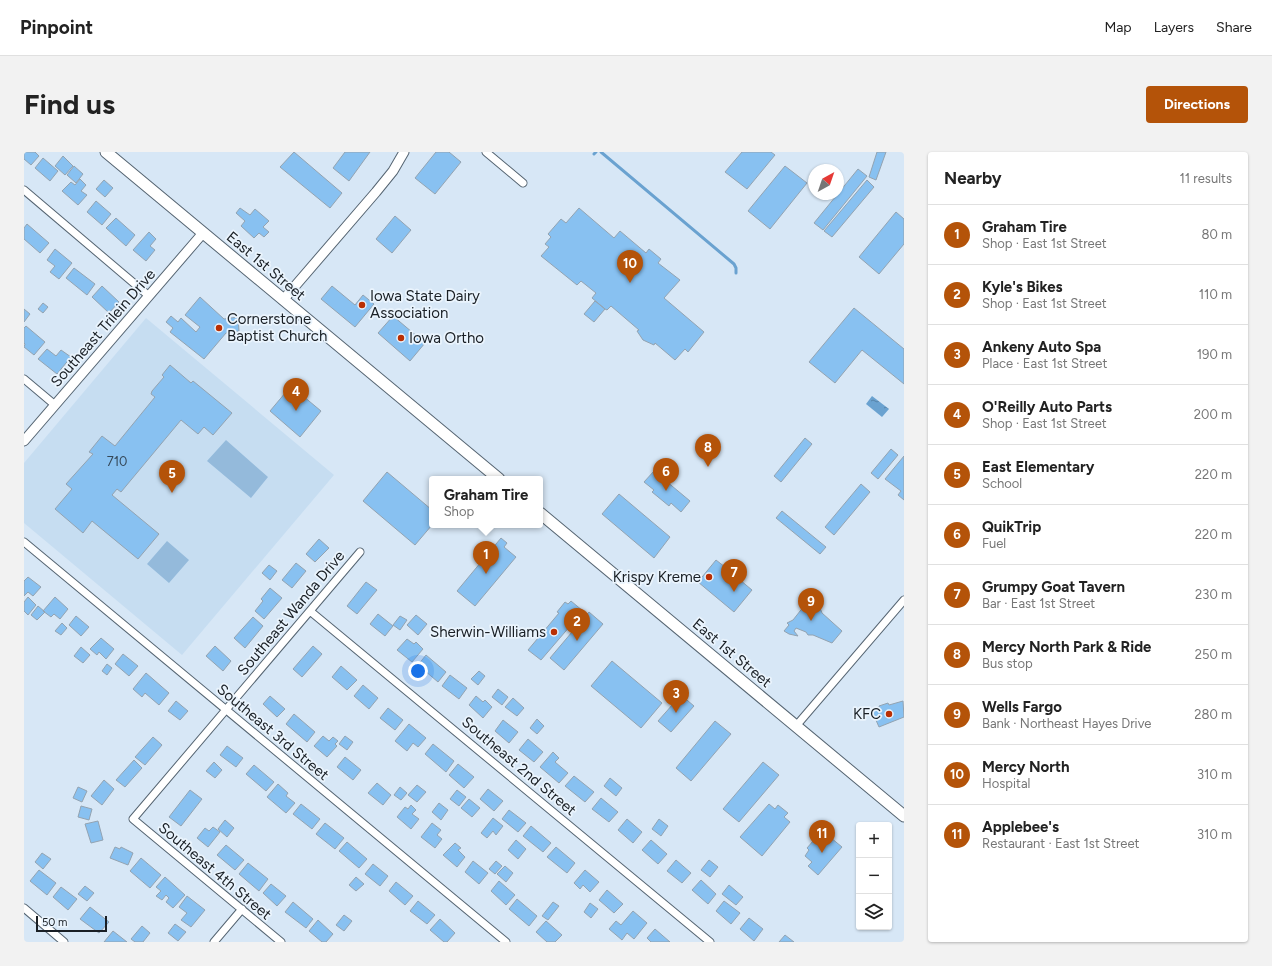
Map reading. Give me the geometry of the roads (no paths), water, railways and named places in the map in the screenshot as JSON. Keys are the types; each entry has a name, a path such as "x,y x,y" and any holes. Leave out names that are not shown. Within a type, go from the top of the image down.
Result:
{"main road":[{"name":"East 1st Street","path":"106,152 495,476"},
{"name":"East 1st Street","path":"543,515 904,816"}],"street":[{"path":"283,300 376,192 393,171 404,152"},
{"path":"486,152 523,183"},
{"path":"24,190 149,296"},
{"name":"Southeast Trilein Drive","path":"24,441 203,233"},
{"path":"24,379 55,405"},
{"name":"Southeast 3rd Street","path":"24,542 506,942"},
{"name":"Southeast Wanda Drive","path":"133,820 360,552"},
{"path":"796,726 904,600"},
{"name":"Southeast 2nd Street","path":"310,611 710,942"},
{"name":"Southeast 4th Street","path":"133,820 281,942"},
{"path":"24,908 64,942"},
{"path":"214,942 242,909"}],"water":[{"path":"872,396 889,409 882,417 866,404"}],"waterway":[{"path":"601,152 734,264 736,273"}],"place":[{"name":"Mercy North","path":"630,283"},
{"name":"Iowa State Dairy Association","path":"362,305"},
{"name":"Cornerstone Baptist Church","path":"219,328"},
{"name":"Iowa Ortho","path":"401,338"},
{"name":"O'Reilly Auto Parts","path":"296,411"},
{"name":"Mercy North Park & Ride","path":"708,467"},
{"name":"QuikTrip","path":"666,491"},
{"name":"East Elementary","path":"172,493"},
{"name":"Graham Tire","path":"486,574"},
{"name":"Krispy Kreme","path":"709,577"},
{"name":"Grumpy Goat Tavern","path":"734,592"},
{"name":"Wells Fargo","path":"811,621"},
{"name":"Sherwin-Williams","path":"554,632"},
{"name":"Kyle's Bikes","path":"577,641"},
{"name":"Ankeny Auto Spa","path":"676,713"},
{"name":"KFC","path":"889,714"},
{"name":"Applebee's","path":"822,853"}]}
